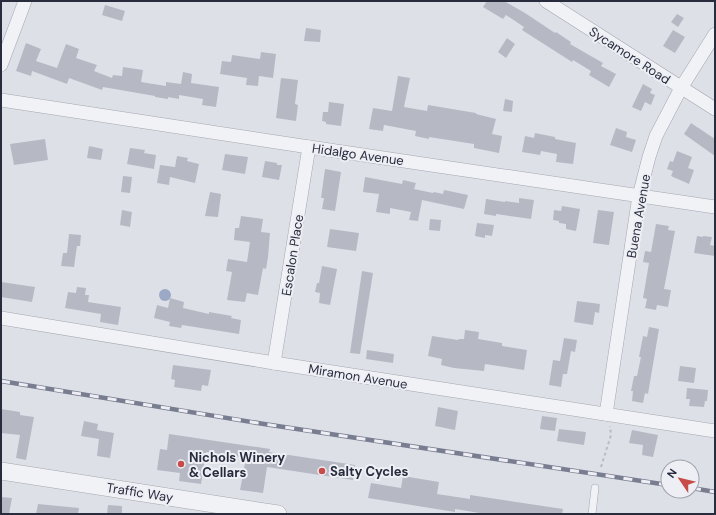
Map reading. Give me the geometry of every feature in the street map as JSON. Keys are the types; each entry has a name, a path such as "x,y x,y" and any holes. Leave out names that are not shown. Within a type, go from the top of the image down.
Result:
{"street":[{"path":"1,65 25,1"},
{"name":"Sycamore Road","path":"546,1 715,109"},
{"name":"Buena Avenue","path":"609,415 639,196 649,157 656,136 681,88 715,34"},
{"name":"Hidalgo Avenue","path":"1,100 639,196 715,206"},
{"name":"Escalon Place","path":"274,363 309,147"},
{"name":"Miramon Avenue","path":"1,318 274,363 715,431"},
{"name":"Traffic Way","path":"1,471 271,514"}],"lane":[{"path":"592,514 596,488"}],"path":[{"path":"601,467 610,435 609,415"}],"water":[{"path":"165,289 169,291 171,295 169,299 165,301 161,299 159,295 161,291"}],"building":[{"path":"487,1 504,1 555,33 556,32 571,42 570,44 603,63 601,66 616,74 609,87 589,75 591,71 573,60 572,62 522,30 524,27 506,15 503,19 483,7"},
{"path":"105,5 125,11 122,21 102,15"},
{"path":"677,14 684,18 678,27 671,22"},
{"path":"306,28 321,30 320,42 304,41"},
{"path":"673,30 685,37 675,53 663,46"},
{"path":"507,38 515,44 506,58 498,52"},
{"path":"26,43 41,49 36,61 57,68 66,44 79,49 76,58 97,65 94,71 112,78 113,75 122,76 123,67 143,70 141,82 166,86 166,82 181,84 183,72 192,74 191,83 219,87 216,107 202,105 203,99 179,95 179,99 168,97 168,99 103,87 102,90 69,78 67,84 32,71 31,76 16,71"},
{"path":"261,52 276,54 273,78 259,76 258,86 246,85 247,78 220,74 222,61 231,62 232,55 260,59"},
{"path":"398,76 410,78 404,107 427,111 428,105 476,113 496,119 492,134 502,136 499,153 474,148 474,144 415,136 416,131 384,125 383,131 369,129 373,108 392,111"},
{"path":"281,78 298,80 295,104 298,105 296,121 276,118"},
{"path":"643,84 652,89 650,93 655,95 651,105 645,102 641,111 632,107"},
{"path":"505,99 513,101 512,112 503,111"},
{"path":"329,102 344,104 341,126 326,124 326,122 322,121 323,112 328,112"},
{"path":"691,123 715,139 715,156 684,134"},
{"path":"616,128 627,132 626,137 636,140 632,152 610,145"},
{"path":"535,133 576,143 573,164 556,162 557,154 541,151 540,155 522,152 525,136 534,138"},
{"path":"45,139 48,160 14,165 10,144"},
{"path":"89,146 103,149 101,160 87,158"},
{"path":"130,148 145,150 144,153 156,155 154,169 127,164"},
{"path":"677,151 692,157 688,168 694,170 689,184 671,176 673,171 667,169 670,161 673,162"},
{"path":"225,154 248,157 245,174 222,170"},
{"path":"177,156 188,158 187,161 199,164 195,183 170,177 169,185 157,183 160,165 175,167"},
{"path":"265,161 282,165 279,180 262,177"},
{"path":"325,169 341,172 335,211 322,209 324,198 321,198"},
{"path":"123,176 132,177 130,193 121,192"},
{"path":"365,177 402,184 403,180 416,183 414,189 433,193 443,194 444,190 468,195 464,209 422,200 418,221 409,220 411,212 390,208 390,214 376,212 379,194 363,192"},
{"path":"210,192 221,194 218,217 205,216"},
{"path":"519,198 534,200 531,219 496,214 496,216 484,214 486,199 519,203"},
{"path":"562,206 580,209 576,231 566,229 566,224 553,220 554,210 561,211"},
{"path":"122,210 132,212 130,227 120,225"},
{"path":"598,210 614,212 609,245 593,243"},
{"path":"241,216 263,219 261,232 270,233 266,269 263,268 258,295 247,293 245,302 227,300 232,272 226,271 228,259 247,262 250,242 234,240 235,228 239,228"},
{"path":"430,219 441,220 440,231 429,230"},
{"path":"477,223 494,225 492,236 485,235 485,238 475,236"},
{"path":"656,224 669,226 668,230 675,231 664,289 671,290 668,307 657,305 656,310 645,308 647,299 643,298 649,263 643,262 645,251 651,252"},
{"path":"330,229 359,233 356,251 327,247"},
{"path":"69,234 81,235 80,246 77,246 74,267 61,266 63,253 67,253"},
{"path":"697,236 712,237 710,245 715,246 715,256 694,253"},
{"path":"322,266 337,269 330,305 319,303 320,293 315,292 317,283 319,283"},
{"path":"362,271 373,273 360,354 350,353"},
{"path":"1,282 35,287 32,302 1,297"},
{"path":"77,287 86,288 85,295 89,295 88,302 121,307 118,325 100,322 101,314 65,308 68,292 76,293"},
{"path":"170,298 184,302 183,308 209,314 209,312 232,316 231,318 241,320 239,334 182,325 181,328 169,326 170,322 154,318 157,305 168,308"},
{"path":"577,301 600,304 599,313 595,312 593,325 574,322"},
{"path":"649,327 659,329 648,394 645,393 643,403 632,401 633,391 631,391 634,376 637,376 643,336 647,337"},
{"path":"465,330 479,332 478,339 502,343 502,346 527,350 524,370 485,364 484,371 454,368 441,365 442,359 428,356 432,336 458,340 464,339"},
{"path":"564,338 577,340 575,352 571,351 567,374 563,374 561,387 549,385 553,360 560,361"},
{"path":"367,350 394,354 393,363 366,359"},
{"path":"173,365 211,370 208,386 202,385 201,391 174,387 175,380 171,379"},
{"path":"680,366 696,368 694,383 678,381"},
{"path":"687,388 708,390 707,401 705,401 704,407 689,406 690,399 686,399"},
{"path":"438,407 458,411 455,430 435,426"},
{"path":"1,409 20,412 20,415 34,417 26,460 16,458 20,435 1,433"},
{"path":"542,416 557,418 555,431 540,429"},
{"path":"84,421 98,424 97,430 114,433 110,458 97,456 99,439 81,436"},
{"path":"559,429 586,432 584,445 557,441"},
{"path":"632,430 658,435 653,457 642,455 643,445 629,443"},
{"name":"Nichols Winery & Cellars","path":"169,434 270,449 269,452 355,465 353,480 267,467 263,493 240,490 246,458 206,452 201,484 179,481 180,473 157,470 160,449 167,450"},
{"path":"403,476 439,482 437,494 470,499 470,495 563,509 562,514 486,514 455,509 455,512 368,498 371,483 401,488"},
{"path":"1,497 12,498 9,514 1,514"},
{"path":"38,504 79,508 78,514 36,514"},
{"path":"108,505 122,506 122,514 107,514"}],"railway":[{"path":"1,381 264,424 660,484"},
{"path":"700,489 715,492"}],"place":[{"name":"Nichols Winery & Cellars","path":"181,464"},
{"name":"Salty Cycles","path":"322,471"}]}
